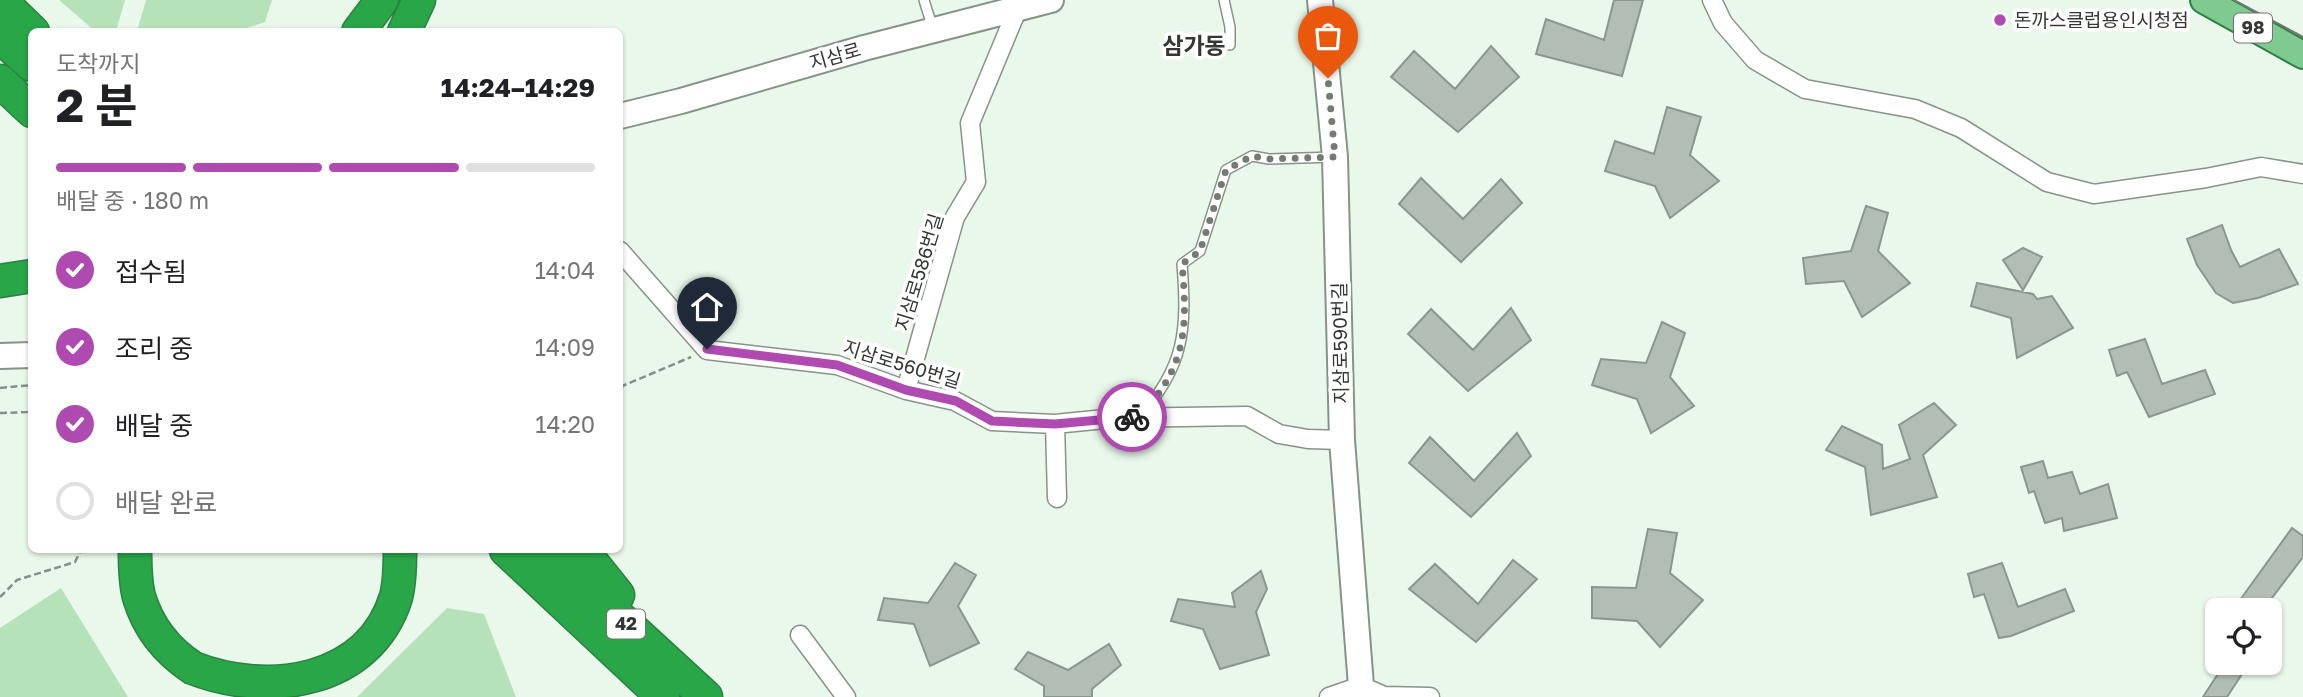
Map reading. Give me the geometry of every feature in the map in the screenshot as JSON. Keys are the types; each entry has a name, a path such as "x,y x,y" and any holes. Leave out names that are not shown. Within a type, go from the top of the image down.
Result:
{"highway":[{"path":"0,0 29,28"},
{"path":"361,28 382,0"},
{"path":"385,28 398,0"},
{"path":"406,28 419,0"},
{"path":"426,28 437,0"},
{"path":"0,37 28,62"},
{"path":"0,281 28,277"},
{"path":"0,294 28,290"},
{"path":"135,553 139,597 153,629 170,652 206,677 222,684 265,692 309,685 329,676 364,650 387,618 396,597 400,553"},
{"name":"42","path":"509,553 663,697"},
{"name":"42","path":"549,553 706,697"},
{"path":"584,553 675,668"}],"main road":[{"name":"98","path":"2204,0 2303,55"}],"street":[{"name":"지삼로","path":"623,115 864,48 1051,0"},
{"name":"지삼로590번길","path":"1320,0 1335,157 1342,440 1376,693"},
{"path":"1712,0 1723,23 1755,60 1805,89 1915,109 1961,128 2047,182 2094,194 2261,167 2303,174"},
{"name":"지삼로586번길","path":"906,390 955,217 975,183 970,123 1017,10"},
{"path":"623,254 707,349"},
{"name":"지삼로560번길","path":"707,349 837,365 906,390 956,401 992,421 1055,424 1139,417 1247,416 1279,434 1308,439 1342,440"},
{"path":"0,356 28,355"},
{"path":"1055,424 1057,498"},
{"path":"800,635 846,697"},
{"path":"1329,697 1376,693 1430,697"}],"lane":[{"path":"924,0 933,31"},
{"path":"1224,0 1230,27 1230,45"},
{"path":"1139,417 1160,394 1179,356 1186,309 1182,264 1200,251 1226,170 1252,156 1269,159 1335,157"}],"path":[{"path":"623,386 707,349"},
{"path":"0,388 28,385"},
{"path":"0,414 28,412"},
{"path":"0,597 17,579 75,562 80,553"}],"green space":[{"path":"59,0 125,0 117,28 91,28"},
{"path":"146,0 272,0 265,22 247,28 138,28"},
{"path":"61,588 128,697 0,697 0,628"},
{"path":"447,608 484,614 516,697 357,697"}],"building":[{"path":"1614,0 1643,0 1622,76 1536,54 1546,19 1604,40"},
{"path":"1491,46 1519,77 1458,132 1391,77 1414,51 1455,89"},
{"path":"1667,107 1701,117 1690,155 1719,181 1670,218 1655,186 1605,171 1615,141 1654,154"},
{"path":"1421,178 1463,219 1501,179 1522,203 1461,262 1399,204"},
{"path":"1866,206 1888,213 1878,251 1910,283 1862,317 1844,281 1806,284 1803,258 1851,251"},
{"path":"2222,225 2240,267 2279,249 2298,284 2258,298 2233,303 2216,293 2197,265 2187,239"},
{"path":"2023,248 2042,257 2023,290 2003,260"},
{"path":"1977,283 2033,294 2037,299 2052,296 2073,328 2017,358 2011,318 1971,306"},
{"path":"1511,308 1531,340 1468,391 1408,334 1431,309 1473,350"},
{"path":"1662,322 1685,333 1670,377 1694,406 1651,433 1637,399 1592,385 1601,359 1646,363"},
{"path":"2145,339 2162,384 2205,370 2215,394 2149,417 2127,372 2117,376 2109,350"},
{"path":"1934,403 1956,425 1923,455 1937,497 1871,515 1865,467 1826,450 1842,426 1882,445 1883,469 1910,459 1899,425"},
{"path":"1517,433 1531,456 1471,517 1409,463 1430,437 1474,481"},
{"path":"2043,461 2048,478 2072,472 2080,494 2108,484 2117,518 2064,531 2062,518 2045,523 2034,491 2029,493 2021,467"},
{"path":"2292,528 2303,536 2303,557 2272,598 2241,598"},
{"path":"1648,529 1677,533 1670,573 1703,600 1660,647 1637,621 1592,618 1592,587 1636,588"},
{"path":"1513,560 1537,579 1476,642 1409,589 1435,564 1478,604"},
{"path":"955,563 976,575 958,606 979,643 930,666 914,624 878,620 884,598 928,603"},
{"path":"2002,563 2018,607 2065,589 2074,611 2011,636 1999,638 1984,594 1974,597 1968,574"},
{"path":"1261,571 1267,589 1256,612 1269,655 1220,669 1203,629 1171,621 1178,599 1235,607 1232,593"},
{"path":"1109,644 1121,665 1092,689 1092,697 1044,697 1044,686 1015,669 1028,652 1068,670"},
{"path":"2217,675 2241,675 2227,697 2203,697"}],"tram line":[{"path":"2234,0 2303,37"}],"way so far":[{"path":"1132,417 1139,417 1160,394 1179,356 1186,309 1182,264 1200,251 1226,170 1252,156 1269,159 1335,157 1328,78"}],"place":[{"name":"돈까스클럽용인시청점","path":"2000,20"}],"district":[{"name":"삼가동","path":"1194,46"}],"route":[{"path":"707,349 837,365 906,390 956,401 992,421 1055,424 1132,417"}]}
